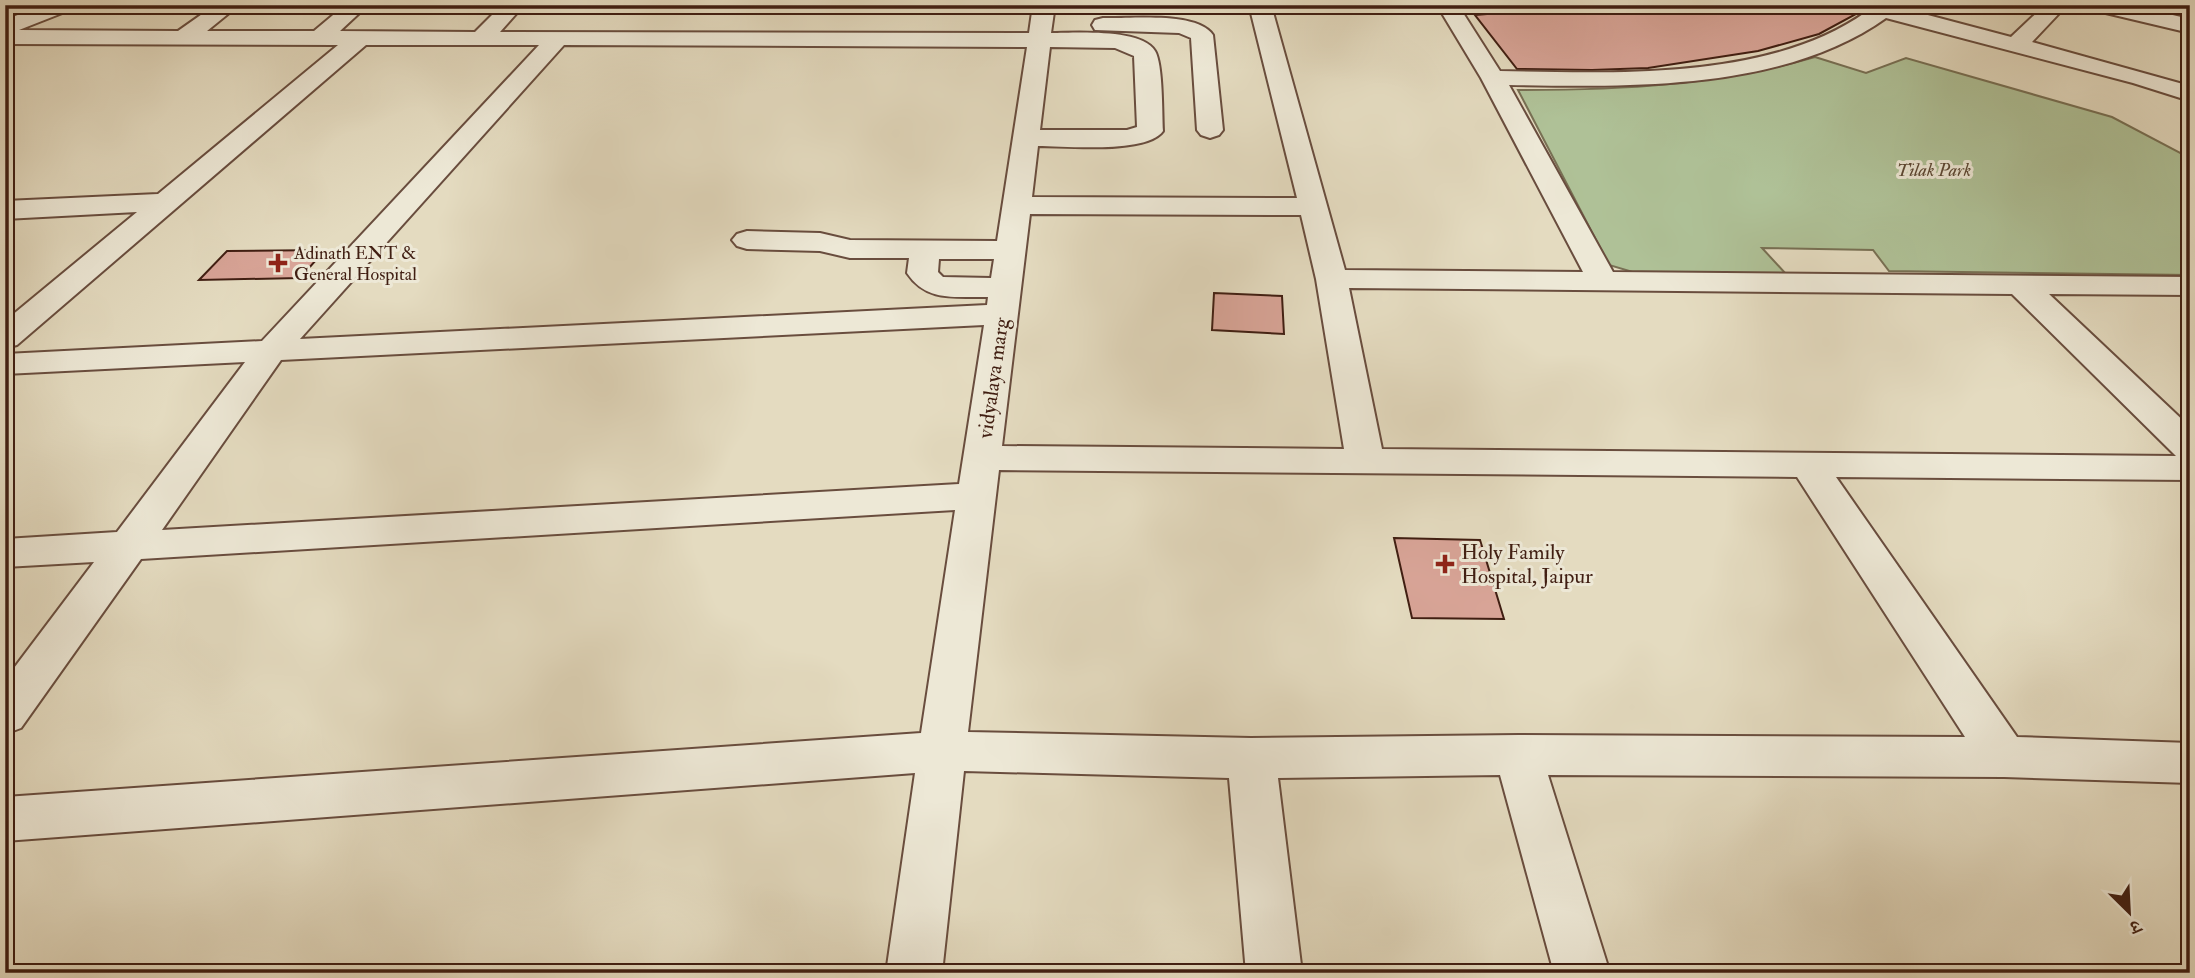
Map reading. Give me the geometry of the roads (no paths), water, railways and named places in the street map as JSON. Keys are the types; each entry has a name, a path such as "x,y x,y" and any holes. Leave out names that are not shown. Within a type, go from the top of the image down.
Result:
{"street":[{"path":"5,28 62,5"},
{"path":"183,38 229,5"},
{"path":"319,38 358,5"},
{"path":"481,38 514,5"},
{"path":"1260,5 1332,279 1365,460"},
{"path":"1447,5 1493,78 1603,281"},
{"path":"2015,45 2057,5"},
{"path":"2101,5 2190,26"},
{"path":"1493,78 1603,80 1719,69 1818,46 1849,33 1873,8 2190,94"},
{"path":"5,37 557,39 1042,23 1183,26 1202,35 1210,130"},
{"path":"1026,138 1129,138 1150,131 1145,53 1135,45 1123,41 1042,23"},
{"name":"vidyalaya marg","path":"914,973 1042,23"},
{"path":"5,338 360,38"},
{"path":"5,715 271,351 557,39"},
{"path":"5,210 166,202"},
{"path":"1017,205 1313,207"},
{"path":"747,240 820,242 850,249 1011,250"},
{"path":"925,250 922,273 931,283 1004,301"},
{"path":"1332,279 2190,286"},
{"path":"2021,284 2187,465"},
{"path":"5,364 271,351 1004,301"},
{"path":"5,553 979,477 1365,460 2187,465"},
{"path":"1807,463 2004,757"},
{"path":"5,819 942,751 1251,758 1518,755 2004,757 2183,771"},
{"path":"1518,755 1582,973"},
{"path":"1251,758 1274,973"}],"place":[{"name":"Adinath ENT & General Hospital","path":"278,263"},
{"name":"Holy Family Hospital, Jaipur","path":"1445,564"}],"park label":[{"name":"Tilak Park","path":"1934,170"}]}
